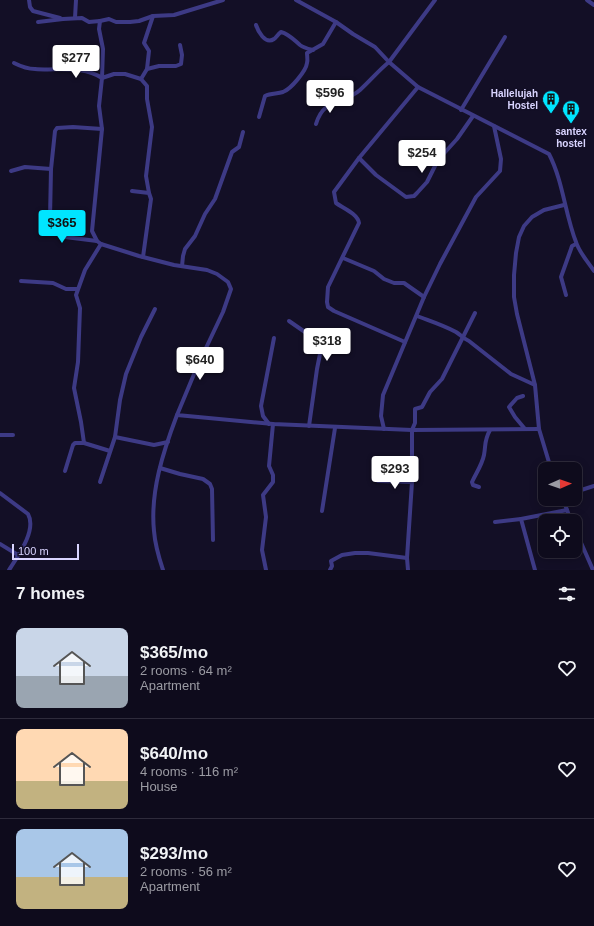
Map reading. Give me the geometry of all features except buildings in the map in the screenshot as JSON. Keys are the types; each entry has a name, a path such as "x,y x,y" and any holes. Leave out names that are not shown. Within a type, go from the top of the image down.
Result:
{"street":[{"path":"29,0 30,7 33,11 63,18"},
{"path":"75,18 76,0"},
{"path":"38,22 63,18 82,18 90,22 109,18 116,22 130,22 153,16 174,15 223,0"},
{"path":"296,0 336,22 375,47 418,87 549,154 554,165 576,244 594,270"},
{"path":"316,124 319,114 324,109 330,104 360,90 390,62 435,0"},
{"path":"587,0 594,5"},
{"path":"142,79 147,69 149,51 144,43 153,16"},
{"path":"100,21 99,29 103,49 99,106 102,129 92,231 97,241 101,244 143,257 207,270 217,274 228,282 231,289 223,312 197,367 177,415 160,468 153,520 154,533 163,570"},
{"path":"259,117 265,96 284,91 291,86 301,75 307,63 307,53 323,44 336,22"},
{"path":"256,24 258,31 263,38 269,41 273,40 281,32 283,32 302,46 313,50"},
{"path":"461,110 505,37"},
{"path":"147,69 159,66 176,66 181,64 182,55 180,45"},
{"path":"14,63 34,69 73,70 96,74 102,78"},
{"path":"102,78 114,74 125,74 142,79 147,86 147,99 152,126 146,176 150,193 151,208 143,257"},
{"path":"405,342 334,311 328,307 326,302 328,287 359,223 354,216 336,202 334,192 359,158 418,87"},
{"path":"359,158 376,175 406,197 414,196 427,182 438,160 457,139 473,116"},
{"path":"384,429 381,416 383,395 424,297 476,197 500,171 501,159 494,126"},
{"path":"97,241 65,237 56,232 52,227 50,218 51,169 54,132 57,128 73,127 102,129"},
{"path":"182,266 185,250 195,236 214,199 232,152 239,147 243,132"},
{"path":"11,171 25,167 51,169"},
{"path":"132,191 150,193"},
{"path":"549,462 539,429 535,385 517,314 514,297 514,275 519,237 524,226 532,217 544,210 564,205"},
{"path":"84,443 82,422 74,388 78,362 80,308 76,295 84,270 101,244"},
{"path":"566,295 562,272 572,246 576,244"},
{"path":"343,258 374,271 384,279 404,283 424,297"},
{"path":"21,281 53,283 66,289 77,289"},
{"path":"100,482 116,437 120,400 126,374 141,337 155,309"},
{"path":"408,570 407,558 412,482 412,430 415,422 415,409 422,407 430,392 442,380 475,313"},
{"path":"417,316 459,333 462,338 511,374 535,385"},
{"path":"289,321 315,339 320,344 321,349 309,426"},
{"path":"266,570 262,550 266,517 263,495 273,482 273,476 268,466 271,424 263,416 261,406 274,338"},
{"path":"523,396 517,398 509,407 525,429"},
{"path":"177,415 271,424 335,428 412,430 539,429"},
{"path":"322,511 335,428"},
{"path":"479,487 473,485 472,482 481,464 484,454 485,438 490,430"},
{"path":"0,435 13,435"},
{"path":"116,437 154,445 168,442"},
{"path":"65,471 73,444 77,442 110,451"},
{"path":"160,468 203,479 210,484 212,489 213,540"},
{"path":"378,482 412,482"},
{"path":"582,490 594,486"},
{"path":"0,493 28,514 31,519 28,536 9,570"},
{"path":"566,506 568,514"},
{"path":"495,522 521,519 567,510"},
{"path":"521,519 535,570"},
{"path":"0,544 18,555"},
{"path":"582,545 593,570"},
{"path":"330,570 332,566 331,561 342,555 368,553 407,558"}],"place":[{"name":"Hallelujah Hostel","path":"551,114"},
{"name":"santex hostel","path":"571,124"}]}
